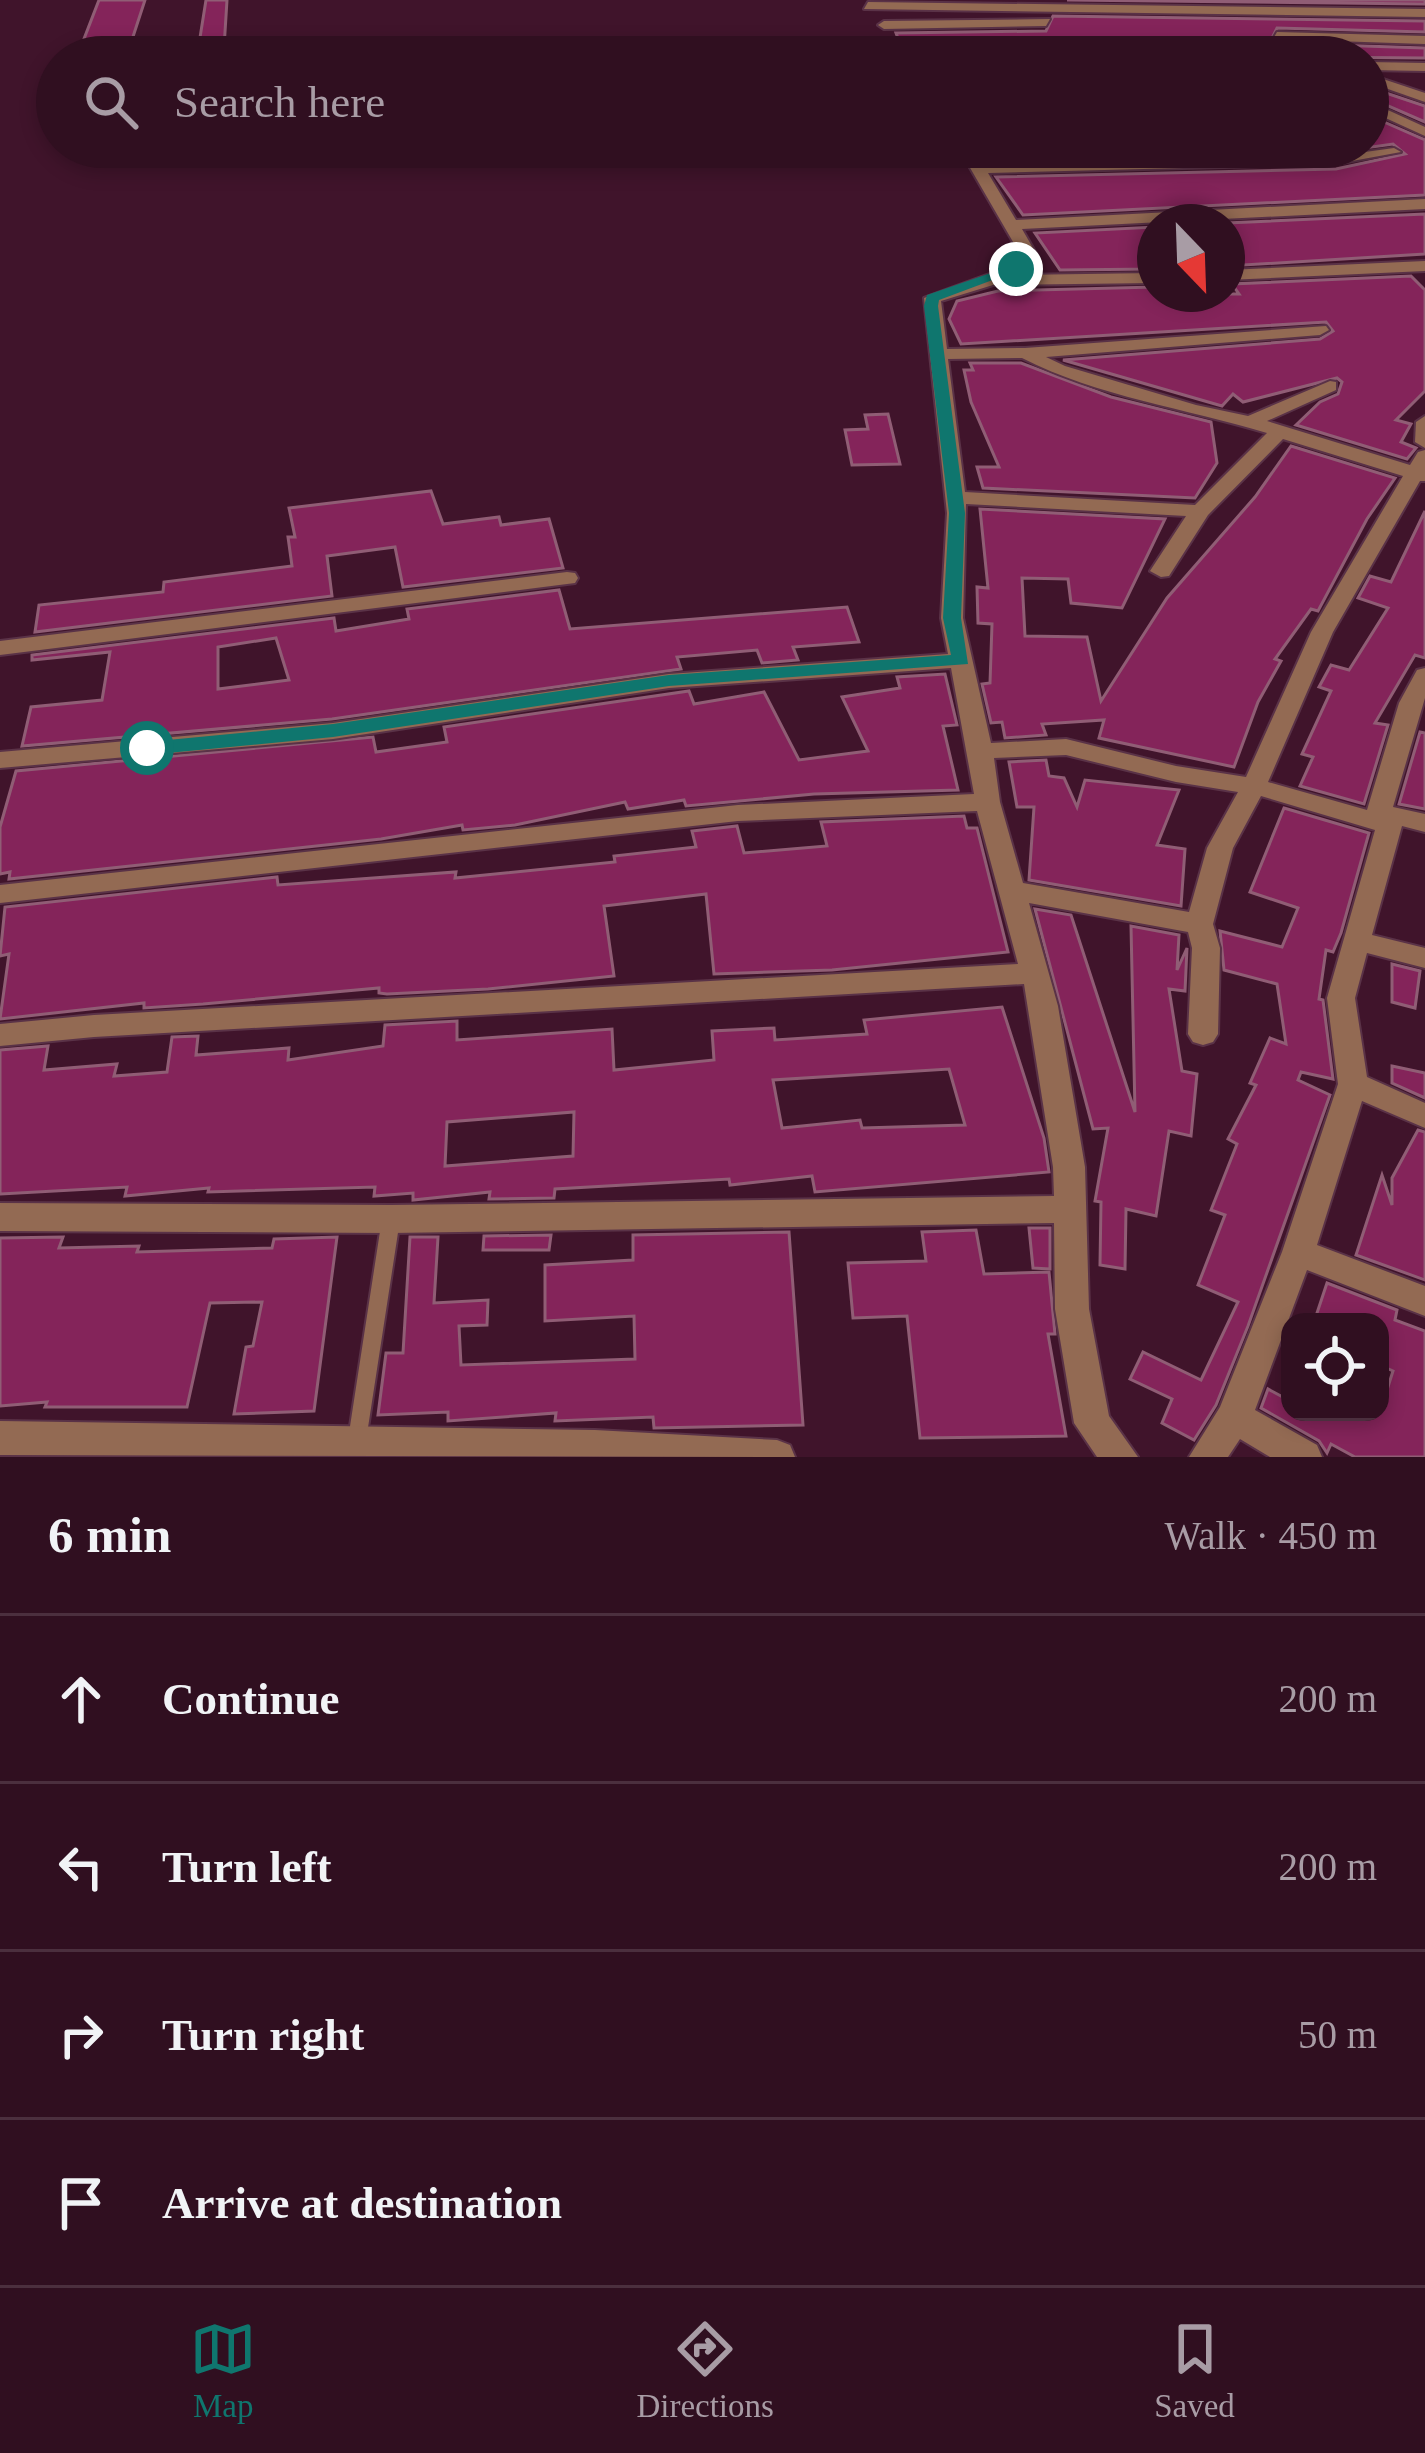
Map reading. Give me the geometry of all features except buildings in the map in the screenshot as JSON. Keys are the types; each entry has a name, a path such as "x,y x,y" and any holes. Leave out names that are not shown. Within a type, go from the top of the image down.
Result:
{"street":[{"path":"935,5 968,0"},
{"path":"863,3 1425,13"},
{"path":"863,3 893,36"},
{"path":"1253,9 1275,36"},
{"path":"884,25 1264,25"},
{"path":"1389,39 1425,40"},
{"path":"1389,66 1425,67"},
{"path":"1389,85 1424,96"},
{"path":"1389,115 1425,132"},
{"path":"1389,153 1394,152"},
{"path":"1020,168 980,169 1029,255 1016,269 993,280 932,298 955,497 952,618 981,751 987,802 1035,974 1069,1167 1072,1310 1092,1423 1120,1457"},
{"path":"1014,225 1425,204"},
{"path":"1245,274 1425,266"},
{"path":"993,280 1137,278"},
{"path":"939,354 1025,353 1320,330"},
{"path":"1025,353 1060,370 1192,410 1421,468 1322,632 1254,786 1220,848 1199,924 1207,948 1203,1034"},
{"path":"1250,422 1330,386"},
{"path":"1425,422 1425,442"},
{"path":"1161,571 1200,511 1278,433"},
{"path":"955,497 1200,511"},
{"path":"1,655 567,578"},
{"path":"0,760 333,730 669,681 962,660"},
{"path":"1207,1457 1234,1418 1298,1252 1353,1084 1341,998 1384,818 1425,675"},
{"path":"981,751 1066,747 1425,824"},
{"path":"0,894 738,813 987,802"},
{"path":"1014,891 1199,924"},
{"path":"1354,940 1425,958"},
{"path":"0,1035 1035,974"},
{"path":"1353,1084 1425,1116"},
{"path":"0,1217 391,1219 1070,1209"},
{"path":"1298,1252 1425,1301"},
{"path":"1234,1418 1304,1457"},
{"path":"0,1438 355,1451 596,1448 777,1457"}],"lane":[{"path":"355,1451 391,1219"}],"route":[{"path":"147,748 333,730 669,681 962,660 952,618 957,513 932,298 1016,269"}]}
